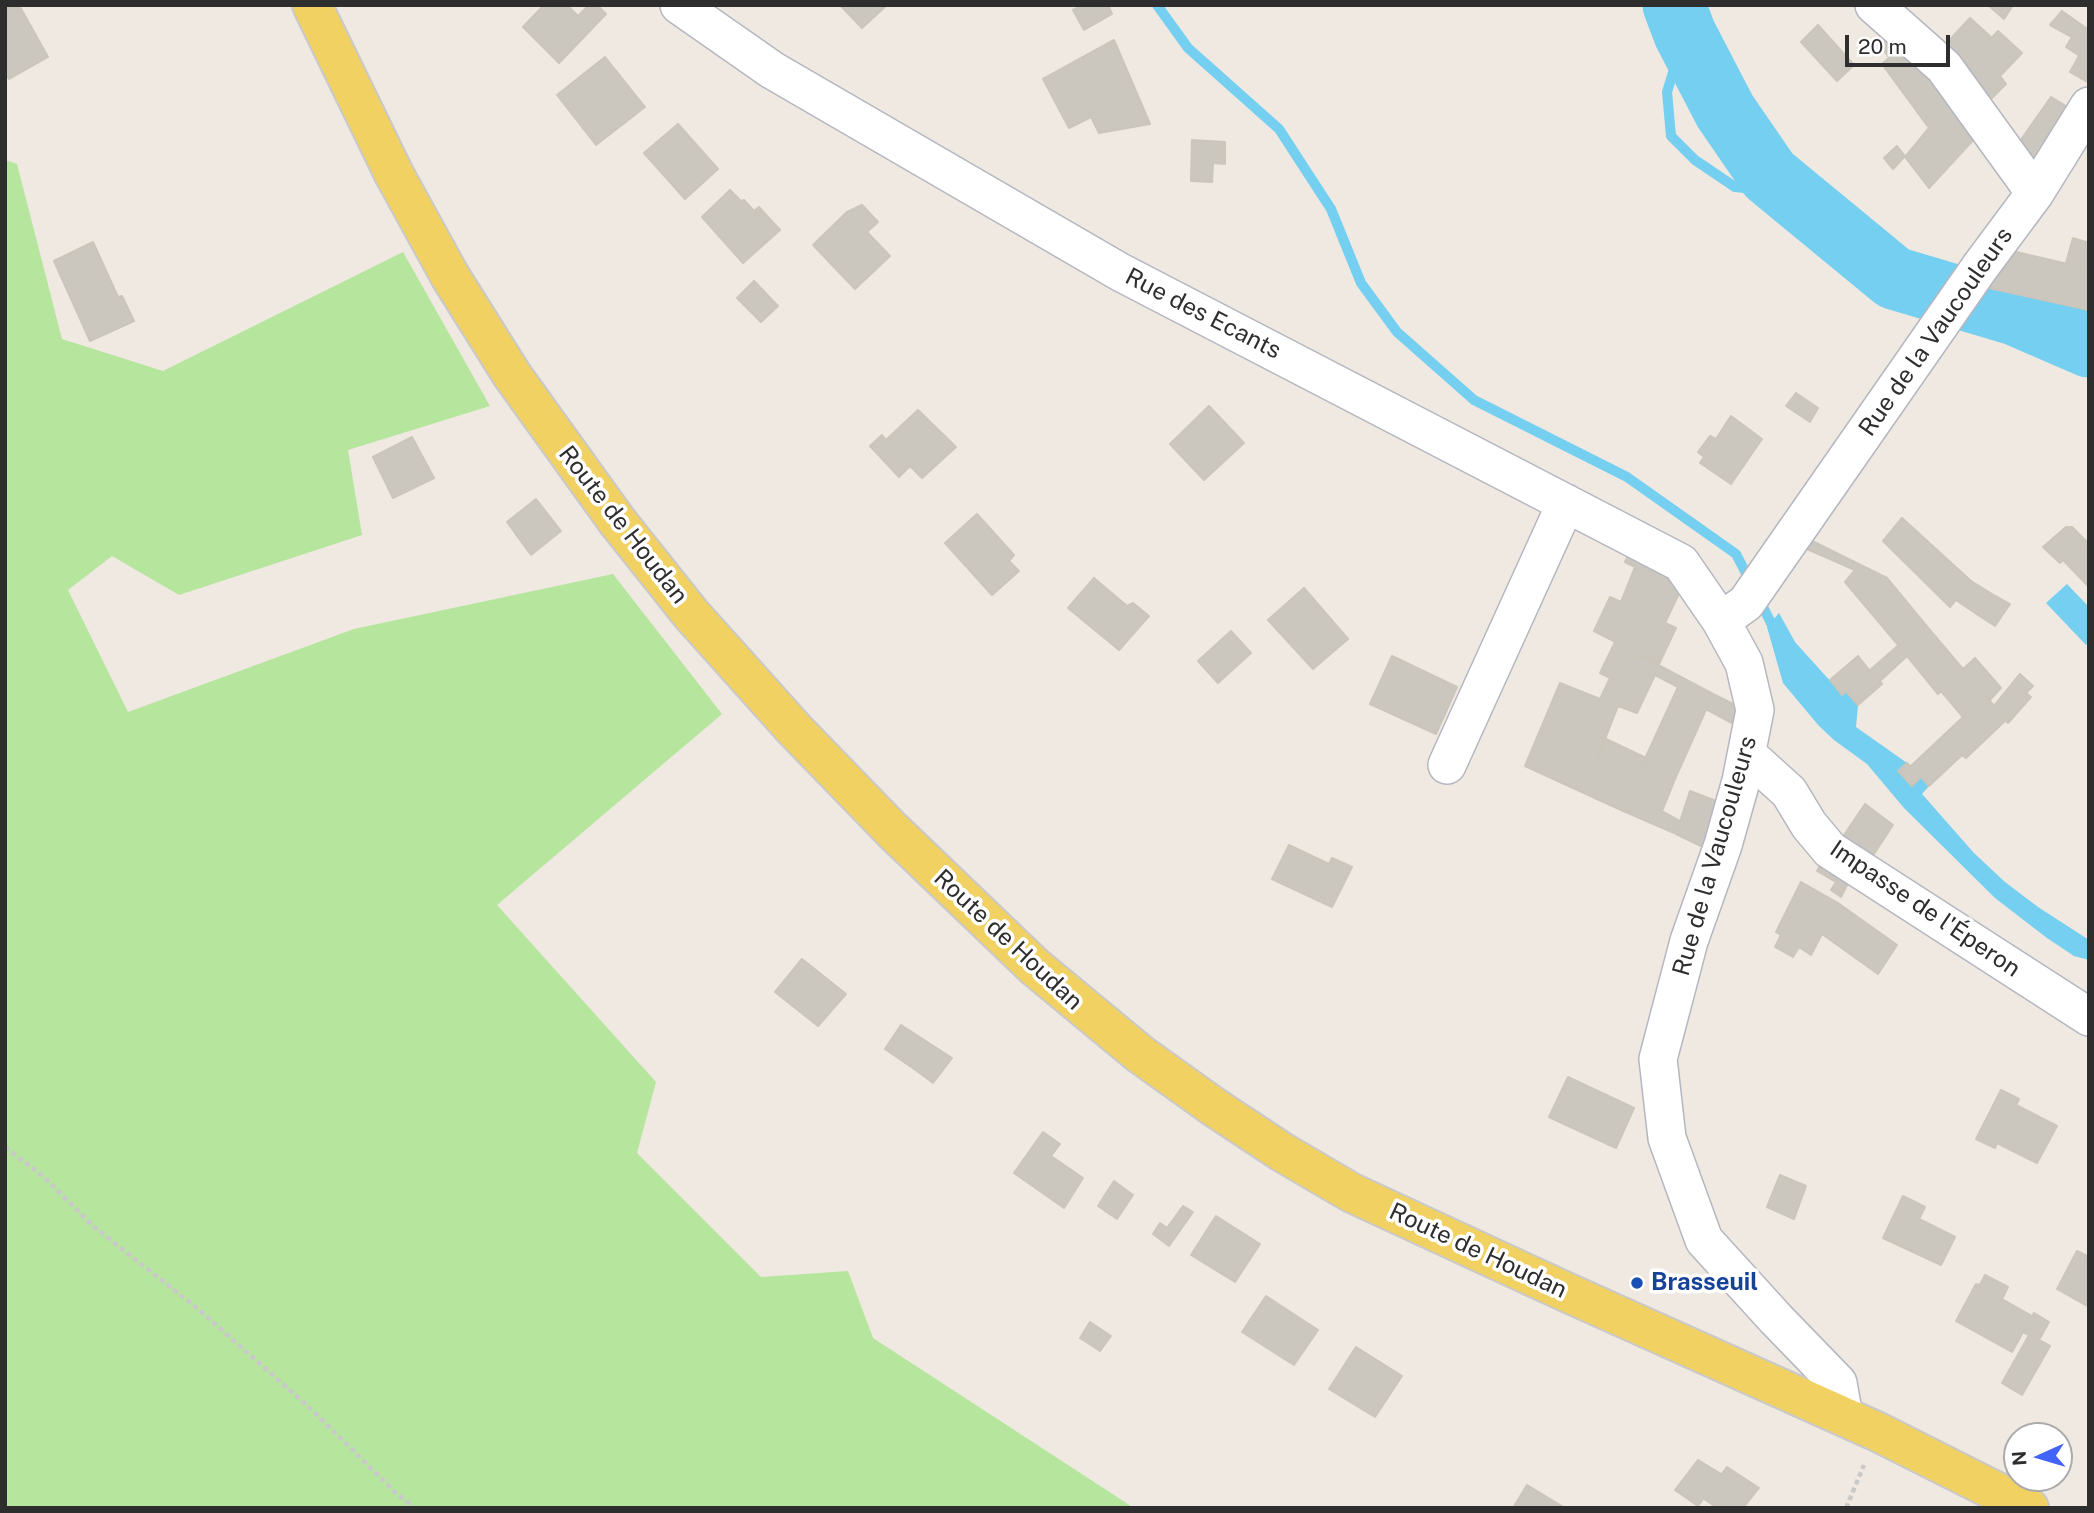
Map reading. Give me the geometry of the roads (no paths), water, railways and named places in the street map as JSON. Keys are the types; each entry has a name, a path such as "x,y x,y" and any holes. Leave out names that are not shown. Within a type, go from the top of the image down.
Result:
{"main road":[{"name":"Route de Houdan","path":"312,5 394,174 450,276 512,375 617,521 691,614 795,730 891,830 1035,967 1140,1054 1203,1099 1282,1152 1352,1193 1878,1432 2029,1508"}],"street":[{"name":"Rue des Ecants","path":"679,5 772,70 1121,272 1681,563 1734,612"},
{"path":"1874,5 1944,67 2035,193"},
{"name":"Rue de la Vaucouleurs","path":"1844,1417 1838,1383 1704,1240 1667,1138 1658,1059 1689,941 1723,845 1748,755 1755,710 1734,612 1768,572 1980,267 2035,193 2089,106"},
{"path":"1447,765 1566,503"},
{"name":"Impasse de l'Éperon","path":"1748,755 1789,792 1809,825 1830,850 2089,1017"}],"water":[{"path":"2067,584 2089,607 2089,642 2086,645 2046,603"},
{"path":"1779,613 1795,642 1842,694 1846,691 1858,705 1856,727 1907,763 1899,771 1911,786 1921,777 1929,786 1922,794 1974,853 2005,882 2089,940 2089,960 2074,956 1995,898 1904,808 1867,764 1819,726 1783,683 1767,627"}],"waterway":[{"path":"1157,5 1188,48 1279,129 1331,209 1361,283 1397,332 1474,400 1627,477 1736,554 1751,583"},
{"path":"1674,5 1685,34 1725,111 1769,175 1894,278 2015,314 2089,346"},
{"path":"1685,34 1667,92 1671,136 1695,160 1735,187 1792,193"},
{"path":"1758,597 1776,633"}],"place":[{"name":"Brasseuil","path":"1637,1283"}]}
